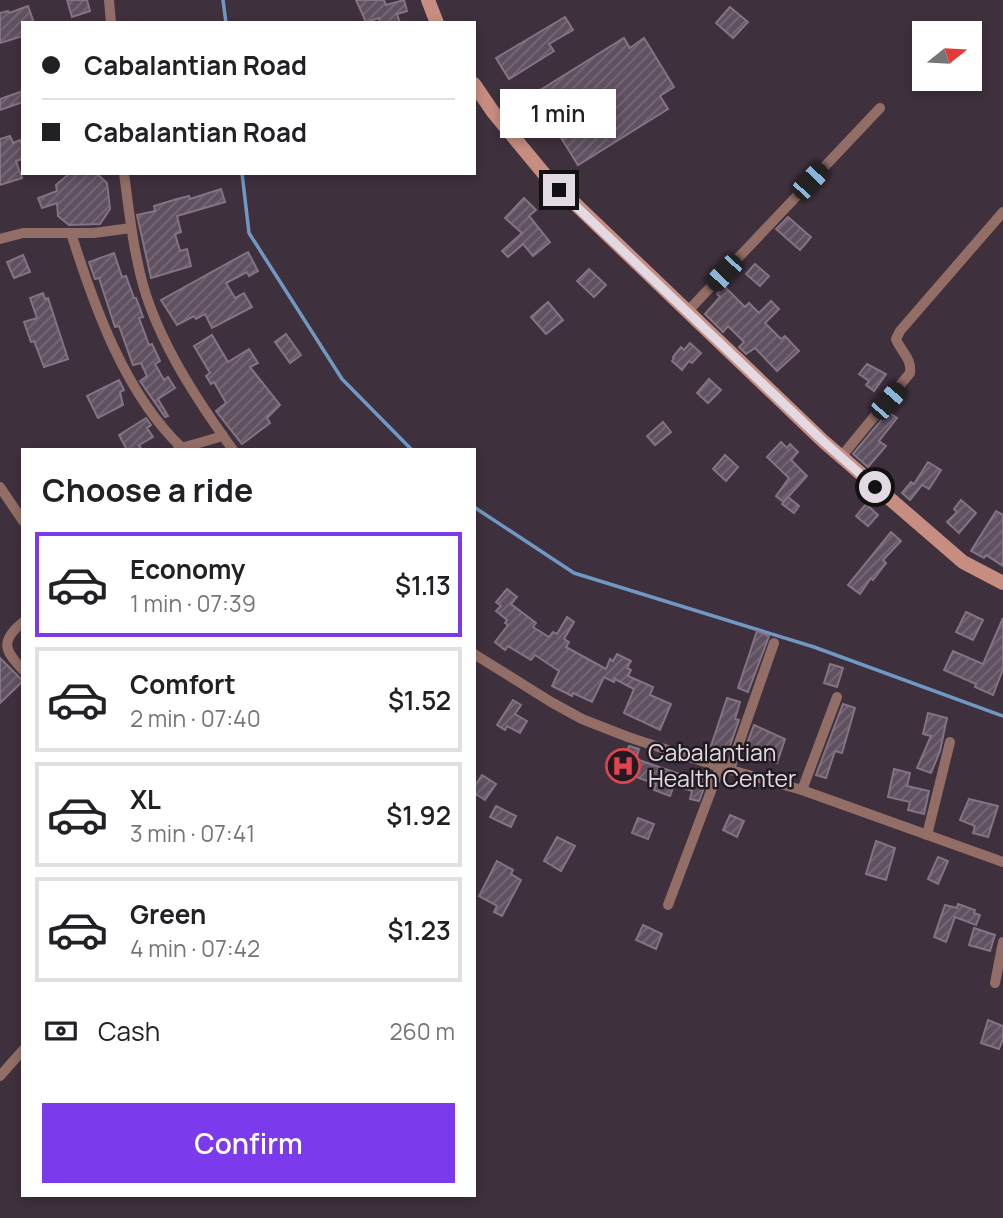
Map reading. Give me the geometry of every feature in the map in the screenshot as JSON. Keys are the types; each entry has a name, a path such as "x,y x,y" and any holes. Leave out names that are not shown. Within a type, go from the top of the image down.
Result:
{"street":[{"path":"109,0 111,21"},
{"path":"428,0 436,21"},
{"path":"476,88 545,175 687,313 841,457 963,562 1003,583"},
{"path":"687,313 880,108"},
{"path":"124,175 131,228 144,286 156,321 173,355 232,448"},
{"path":"841,457 910,373 909,359 896,339 900,331 1003,212"},
{"path":"0,239 23,233 104,233 131,228"},
{"path":"71,233 100,313 136,391 177,448"},
{"path":"181,448 223,436"},
{"path":"0,487 21,518"},
{"path":"21,624 8,635 6,642 11,657 21,668"},
{"path":"668,905 774,643"},
{"path":"476,655 582,719 628,737 802,790 1003,862"},
{"path":"802,790 837,697"},
{"path":"927,835 950,742"},
{"path":"995,983 1003,942"},
{"path":"0,1076 21,1052"}],"building":[{"path":"67,0 87,0 90,11 72,17"},
{"path":"356,0 384,0 386,5 404,0 407,11 397,14 399,21 380,21 379,18 366,21"},
{"path":"28,6 33,21 21,21 21,37 0,43 0,13 9,13"},
{"path":"730,7 748,22 733,38 716,23"},
{"path":"565,17 573,30 549,44 554,51 509,79 496,58"},
{"path":"624,38 630,48 644,38 674,87 660,96 668,109 578,165 534,94"},
{"path":"21,92 21,103 0,110 0,99"},
{"path":"10,136 13,143 20,140 21,160 16,161 22,178 0,185 0,139"},
{"path":"68,175 98,175 107,183 110,209 100,224 69,225 58,216 57,203 42,208 38,198 57,191 56,185"},
{"path":"221,189 225,202 177,216 181,232 175,234 180,251 187,249 191,266 151,278 137,215 155,211 154,206"},
{"path":"524,198 536,210 529,216 550,242 533,256 523,244 508,257 502,251 522,233 505,218"},
{"path":"788,217 811,237 800,250 776,229"},
{"path":"248,252 258,271 249,276 247,272 226,283 235,298 244,293 252,307 212,328 205,314 196,319 194,316 177,325 161,300"},
{"path":"114,253 122,277 126,276 136,298 143,317 139,318 149,345 152,344 160,361 155,364 164,380 168,377 175,388 158,399 168,416 165,417 140,381 147,376 141,363 133,365 119,326 115,327 99,278 95,279 89,262"},
{"path":"23,255 30,272 14,278 7,262"},
{"path":"755,264 769,276 760,286 746,274"},
{"path":"589,269 606,285 594,297 577,281"},
{"path":"724,286 745,307 749,303 759,313 771,301 779,309 765,323 781,339 785,336 799,351 777,371 755,348 746,354 739,347 744,342 728,326 723,332 705,314 720,297 717,294"},
{"path":"43,293 45,299 48,298 68,359 44,367 24,322 37,318 30,298"},
{"path":"548,302 563,320 546,334 531,317"},
{"path":"286,334 301,355 290,363 275,342"},
{"path":"212,335 228,362 249,349 258,363 250,367 280,405 267,418 270,423 242,444 216,411 226,403 214,382 211,384 206,376 210,373 194,346"},
{"path":"690,343 701,353 682,370 672,361 673,357 681,347 684,350"},
{"path":"867,364 886,374 874,391 866,385 869,381 859,374"},
{"path":"709,379 721,390 708,403 697,393"},
{"path":"119,380 124,390 120,392 123,405 98,418 87,396"},
{"path":"888,412 897,418 879,441 886,446 868,467 853,454"},
{"path":"146,418 151,425 147,428 153,437 139,445 141,448 126,448 119,435"},
{"path":"663,422 671,432 655,445 647,436"},
{"path":"781,442 787,448 790,444 798,452 791,460 807,476 783,502 776,496 789,478 767,457"},
{"path":"725,455 738,467 726,481 713,469"},
{"path":"928,462 941,470 929,489 922,485 910,500 902,493 911,482 914,484"},
{"path":"788,497 799,506 794,513 782,504"},
{"path":"961,500 976,513 959,533 947,522 957,512 954,509"},
{"path":"866,504 878,515 868,526 856,516"},
{"path":"996,511 1003,515 1003,566 986,555 984,558 971,551"},
{"path":"891,532 901,541 883,560 886,563 860,594 848,585"},
{"path":"507,589 517,597 511,604 536,623 533,627 549,637 553,632 557,634 567,617 574,622 564,639 569,642 566,647 606,669 610,659 613,661 617,654 631,661 627,668 631,670 628,676 653,687 650,695 671,704 660,730 624,713 634,689 615,679 614,682 604,677 592,702 573,693 572,696 552,686 559,671 535,655 531,660 508,646 505,650 495,642 508,625 505,623 507,620 496,611 501,606 496,602"},
{"path":"966,612 983,620 973,640 956,632"},
{"path":"1003,618 1003,669 993,695 944,670 953,651 983,664"},
{"path":"757,631 769,636 748,692 738,688"},
{"path":"0,658 21,679 21,683 0,703"},
{"path":"830,664 843,668 837,687 824,683"},
{"path":"727,698 740,702 735,719 739,720 727,754 710,749"},
{"path":"513,700 521,705 515,714 527,721 520,733 507,726 505,730 497,725"},
{"path":"843,704 855,708 842,753 835,751 826,778 816,775"},
{"path":"928,713 947,718 940,751 931,773 917,768 931,736 923,734"},
{"path":"754,725 785,739 777,763 745,749"},
{"path":"629,746 639,749 636,759 695,779 697,771 709,774 699,801 690,799 692,791 674,785 670,796 654,790 656,784 631,775 628,782 616,778"},
{"path":"894,769 910,773 907,786 929,791 924,814 908,810 910,802 888,797"},
{"path":"482,775 496,784 485,800 476,794 476,784"},
{"path":"969,799 998,806 988,837 973,833 975,826 960,820"},
{"path":"496,806 516,816 511,827 490,817"},
{"path":"730,815 744,821 737,837 723,830"},
{"path":"638,818 654,824 648,839 632,833"},
{"path":"557,837 575,846 561,871 544,861"},
{"path":"876,841 895,848 886,880 866,874"},
{"path":"938,857 948,861 938,884 928,879"},
{"path":"497,861 513,870 511,874 521,880 502,916 494,912 497,906 479,896"},
{"path":"958,904 975,910 974,913 980,915 976,925 955,917 946,942 934,937 945,905 957,908"},
{"path":"643,925 662,934 656,949 636,940"},
{"path":"974,928 995,935 990,951 969,945"},
{"path":"988,1020 1003,1026 1003,1039 999,1049 981,1043"}],"waterway":[{"path":"223,0 226,21"},
{"path":"242,175 249,233 342,379 410,448"},
{"path":"476,508 574,573 814,647 1003,716"}],"place":[{"name":"Cabalantian Health Center","path":"623,766"}],"route":[{"path":"559,190 875,487"}]}
